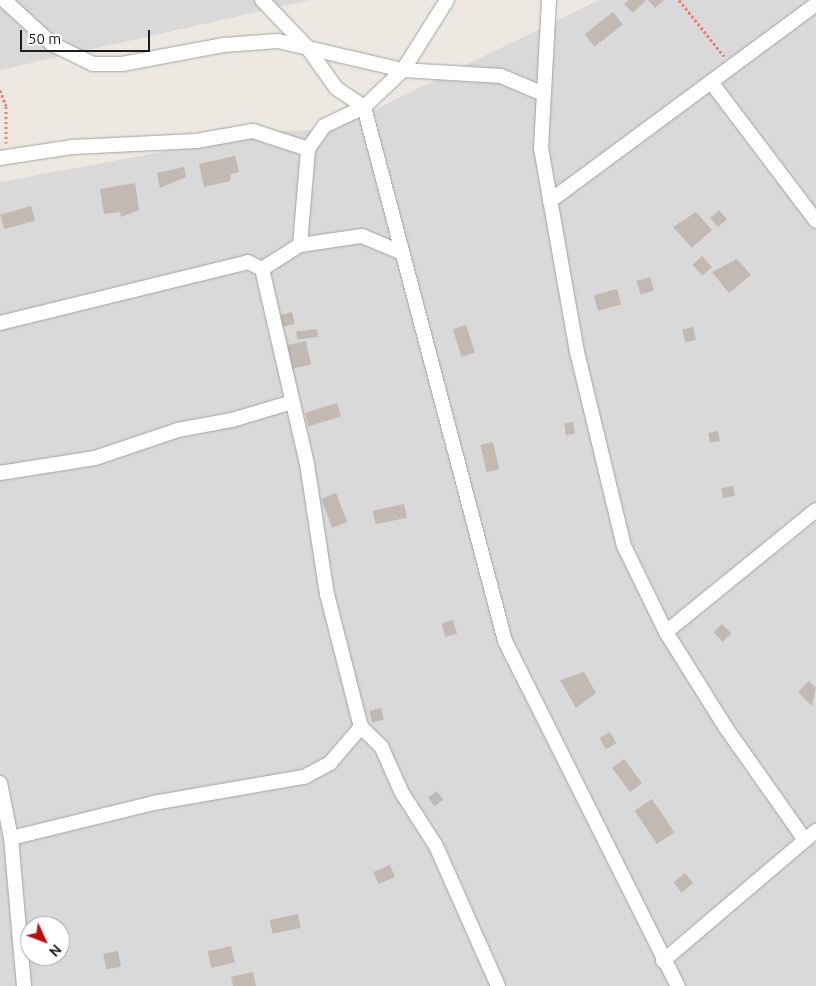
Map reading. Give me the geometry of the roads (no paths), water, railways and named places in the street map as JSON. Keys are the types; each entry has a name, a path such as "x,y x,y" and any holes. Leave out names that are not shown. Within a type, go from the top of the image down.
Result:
{"street":[{"path":"4,0 52,44 93,64 148,61 243,42 278,40 403,70 502,76 541,93"},
{"path":"262,0 307,47 336,88 348,100 364,107 374,135 400,252 504,641 663,961 678,986"},
{"path":"300,245 308,149 324,126 364,107 403,70 447,0"},
{"path":"549,0 541,93 541,148 577,352 624,546 666,632 726,728 811,835 663,961"},
{"path":"550,201 816,4"},
{"path":"711,82 816,221"},
{"path":"3,158 73,147 196,141 253,131 308,149"},
{"path":"262,269 300,245 362,236 400,252"},
{"path":"0,323 221,267 248,262 262,269"},
{"path":"262,269 289,403 307,464 327,594 361,727 381,746 402,793 436,846 498,986"},
{"path":"0,473 96,458 178,430 232,420 289,403"},
{"path":"666,632 816,510"},
{"path":"11,838 153,803 304,777 330,763 361,727"},
{"path":"0,783 11,838 24,986"}]}
